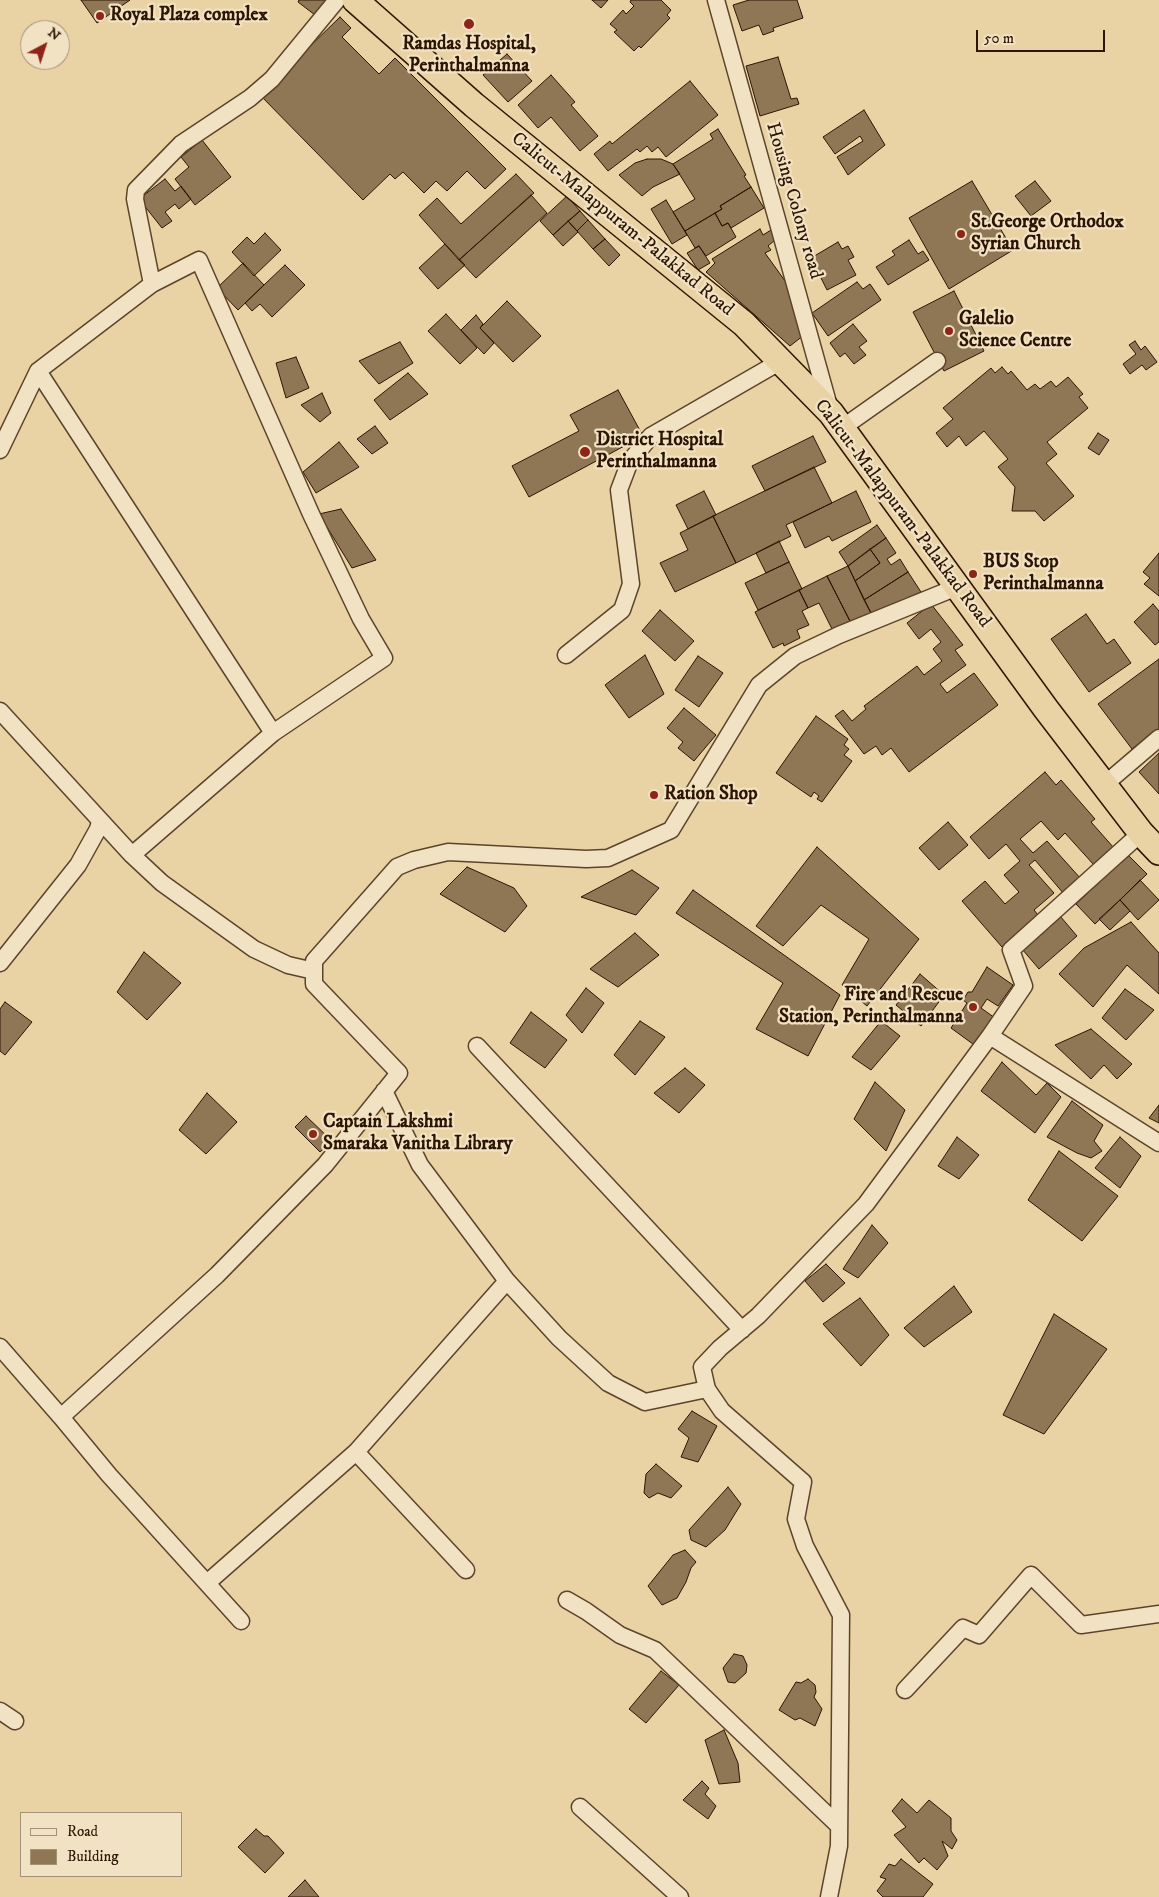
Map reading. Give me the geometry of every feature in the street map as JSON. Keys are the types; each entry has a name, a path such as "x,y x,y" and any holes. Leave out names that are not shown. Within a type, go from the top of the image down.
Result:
{"highway":[{"name":"Calicut-Malappuram-Palakkad Road","path":"355,0 474,105 744,324 837,420 1046,709 1141,834 1159,852"}],"street":[{"path":"152,284 135,199 136,190 181,144 250,98 272,79 337,0"},
{"name":"Housing Colony road","path":"716,0 837,420"},
{"path":"0,450 38,371 152,284 199,260 311,514 361,619 384,658 272,733 132,855"},
{"path":"566,656 622,610 631,584 619,490 630,461 651,436 781,361"},
{"path":"837,420 937,361"},
{"path":"38,371 272,733"},
{"path":"61,1418 218,1274 324,1165 399,1073 314,984 314,961 397,867 414,860 448,852 586,859 608,858 671,830 759,685 795,656 839,635 958,588"},
{"path":"0,711 132,855 162,883 254,950 288,965 314,972"},
{"path":"1104,784 1159,738"},
{"path":"0,963 78,865 98,829 100,821"},
{"path":"829,1897 839,1846 841,1615 805,1546 796,1519 803,1482 722,1411 707,1389 702,1367 720,1348 758,1316 866,1204 990,1036 1024,986 1011,950 1141,834"},
{"path":"990,1036 1159,1143"},
{"path":"477,1046 742,1330"},
{"path":"384,1091 420,1165 507,1281 559,1338 608,1383 645,1402 707,1389"},
{"path":"206,1583 356,1452 507,1281"},
{"path":"0,1347 109,1475 241,1621"},
{"path":"356,1452 466,1570"},
{"path":"905,1690 963,1628 979,1635 1031,1575 1081,1625 1159,1614"},
{"path":"567,1600 586,1610 620,1635 655,1650 839,1826"},
{"path":"0,1711 15,1721"},
{"path":"580,1807 680,1897"}],"building":[{"name":"Royal Plaza complex","path":"81,0 130,0 97,23"},
{"path":"299,0 326,1 315,15 298,2"},
{"path":"592,0 608,0 601,8"},
{"path":"631,0 661,0 671,10 667,15 670,18 641,48 639,46 634,51 614,32 617,30 610,24 623,10 626,14 634,6 630,2"},
{"path":"749,0 797,0 803,18 773,28 774,31 763,35 759,25 742,31 733,5"},
{"path":"340,17 351,28 342,37 379,74 395,58 506,169 485,189 467,171 447,191 436,181 424,193 403,172 395,179 390,174 363,200 260,95"},
{"path":"507,54 532,81 508,102 483,75"},
{"path":"778,57 791,99 797,98 799,104 760,116 746,66"},
{"path":"551,75 575,102 571,105 598,136 580,151 551,117 538,128 518,105"},
{"path":"690,81 718,115 666,157 658,147 652,152 647,146 640,152 637,149 608,171 594,154 610,141 612,144"},
{"path":"864,110 885,145 848,175 837,157 863,141 860,136 835,154 823,137"},
{"path":"718,129 746,175 744,176 751,187 720,206 722,209 685,231 673,212 695,199 673,164 713,139 710,134"},
{"path":"202,140 231,177 195,205 175,179 189,167 181,157"},
{"path":"647,159 661,159 673,164 680,174 653,187 642,196 619,175 635,163"},
{"path":"516,174 534,193 459,260 419,215 437,198 461,224"},
{"path":"165,179 175,191 181,186 191,199 179,209 175,204 165,212 172,221 162,228 139,199"},
{"name":"St.George Orthodox Syrian Church","path":"972,181 1013,250 949,289 909,218"},
{"path":"1035,181 1051,201 1031,216 1015,196"},
{"path":"751,187 764,208 731,228 728,223 722,226 715,213 722,209 720,206"},
{"path":"531,195 547,213 476,278 459,260"},
{"path":"567,196 580,211 553,235 540,221"},
{"path":"666,200 687,235 672,244 651,209"},
{"path":"580,211 588,220 577,231 568,221"},
{"path":"715,213 722,226 728,223 736,237 706,256 699,246 695,248 685,231"},
{"path":"588,220 605,239 593,249 577,231"},
{"path":"568,221 578,232 563,246 553,235"},
{"path":"760,229 763,235 771,230 775,240 768,246 771,250 765,253 793,292 804,335 790,346 706,272 715,263 712,259"},
{"path":"265,233 281,250 254,276 232,252 247,237 254,244"},
{"path":"605,239 620,255 609,266 593,249"},
{"path":"909,240 918,254 923,251 929,260 888,285 876,267 895,255 892,251"},
{"path":"838,242 842,249 848,246 854,257 848,260 856,275 827,290 811,258"},
{"path":"445,244 465,265 438,289 419,268"},
{"path":"699,246 710,263 698,270 687,253"},
{"path":"243,263 264,285 238,310 217,288"},
{"path":"285,265 305,285 272,317 260,304 252,311 245,303"},
{"path":"857,282 863,289 870,284 881,300 828,336 812,313"},
{"name":"Galelio Science Centre","path":"954,291 984,351 944,371 913,312"},
{"path":"507,301 541,336 513,362 480,328"},
{"path":"446,314 477,348 460,364 428,331"},
{"path":"476,315 483,324 480,328 494,343 484,354 461,330"},
{"path":"853,324 867,341 859,347 866,355 854,364 845,353 840,357 830,343"},
{"path":"1135,341 1141,350 1145,346 1157,362 1146,370 1142,365 1130,374 1123,364 1136,354 1129,345"},
{"path":"400,342 413,363 379,384 359,361"},
{"path":"296,357 309,388 286,398 276,363"},
{"path":"1002,367 1008,374 1011,371 1027,390 1035,384 1040,389 1051,381 1056,387 1068,377 1083,394 1079,397 1088,408 1047,442 1057,454 1046,463 1074,496 1044,521 1035,511 1012,511 1015,487 998,467 1008,459 984,431 966,446 959,436 947,447 936,433 953,419 943,408 991,368 995,373"},
{"path":"408,373 428,394 390,420 374,400"},
{"path":"618,390 643,436 529,497 512,466 579,431 570,415"},
{"path":"322,393 331,413 320,422 301,405"},
{"path":"375,426 388,443 372,454 357,439"},
{"path":"1098,433 1109,440 1099,455 1088,448"},
{"path":"813,436 826,462 765,491 752,466"},
{"path":"339,442 359,467 316,493 303,472"},
{"path":"814,467 832,503 786,525 791,536 736,563 713,516"},
{"path":"704,491 716,515 688,529 676,505"},
{"path":"856,491 871,522 832,541 829,536 805,548 793,522"},
{"path":"341,509 376,560 352,568 319,514"},
{"path":"713,516 736,563 675,592 660,563 688,550 680,533"},
{"path":"877,525 886,538 848,566 839,552"},
{"path":"886,538 896,553 887,559 891,565 900,559 908,572 864,600 855,581 880,563 870,549"},
{"path":"779,541 789,562 766,573 756,553"},
{"path":"870,549 880,563 855,581 848,566"},
{"path":"1159,553 1159,596 1144,584 1150,578 1143,572"},
{"path":"789,562 802,589 758,610 745,583"},
{"path":"848,566 872,615 852,625 827,576"},
{"path":"908,572 921,592 872,615 864,600"},
{"path":"827,576 852,625 833,631 819,603 808,608 799,590"},
{"path":"799,590 808,608 802,611 809,625 797,630 800,638 784,646 783,643 773,648 755,612"},
{"path":"931,604 963,645 955,650 966,665 940,684 947,693 974,673 998,705 909,772 891,748 882,755 876,746 864,754 835,716 843,710 852,721 866,709 864,706 917,666 924,675 942,661 933,649 941,642 931,629 919,639 907,623"},
{"path":"1153,604 1159,611 1159,642 1155,645 1134,622"},
{"path":"660,610 694,641 675,661 642,631"},
{"path":"1086,614 1107,644 1114,639 1131,663 1089,692 1051,639"},
{"path":"645,655 664,694 629,718 605,685"},
{"path":"698,656 723,673 699,707 675,690"},
{"path":"1159,659 1159,729 1132,749 1098,704"},
{"path":"684,708 716,735 694,761 678,748 683,742 667,728"},
{"path":"816,716 848,739 844,745 849,749 844,755 852,761 822,802 817,799 819,796 814,792 811,797 776,773"},
{"path":"1159,753 1159,794 1139,772"},
{"path":"1045,772 1056,785 1061,780 1095,819 1091,822 1114,848 1094,865 1065,833 1058,840 1041,821 1020,839 1033,853 1047,841 1081,879 1064,894 1035,860 1029,865 1054,893 1034,910 1038,915 1002,947 962,901 985,881 1005,904 1019,892 1004,875 1020,861 1006,844 989,859 970,837"},
{"path":"948,822 968,845 939,870 919,848"},
{"path":"817,847 919,939 867,1006 842,985 869,939 821,905 783,946 756,926"},
{"path":"1128,855 1147,874 1095,924 1076,904"},
{"path":"467,867 514,888 527,906 505,932 440,894"},
{"path":"632,870 659,888 636,915 581,897"},
{"path":"1140,880 1159,900 1138,920 1120,900"},
{"path":"693,890 840,995 808,1056 756,1029 783,983 676,913"},
{"path":"1120,900 1130,911 1110,930 1099,919"},
{"path":"1060,916 1077,936 1039,969 1022,949"},
{"path":"1131,922 1159,953 1159,994 1127,965 1093,1007 1059,974 1084,948"},
{"path":"635,933 659,955 618,987 590,969"},
{"path":"144,952 181,983 147,1020 117,992"},
{"name":"Fire and Rescue Station, Perinthalmanna","path":"987,967 1013,985 998,1006 987,999 981,1008 995,1018 977,1047 951,1028 967,1003 963,1000 968,992 972,992"},
{"path":"920,974 944,995 921,1026 896,1005"},
{"path":"586,988 604,1003 582,1033 566,1015"},
{"path":"1125,989 1154,1010 1126,1040 1102,1018"},
{"path":"5,1002 32,1022 5,1055 0,1051 0,1009"},
{"path":"531,1012 567,1040 545,1068 510,1043"},
{"path":"640,1021 665,1037 635,1075 614,1055"},
{"path":"881,1021 900,1036 871,1070 852,1057"},
{"path":"1091,1029 1132,1064 1117,1079 1104,1065 1091,1079 1055,1045"},
{"path":"1002,1062 1036,1095 1047,1083 1061,1097 1035,1133 981,1091"},
{"path":"685,1068 705,1085 679,1113 654,1093"},
{"path":"875,1082 905,1110 886,1151 854,1119"},
{"path":"207,1093 237,1122 206,1154 179,1130"},
{"path":"1072,1101 1103,1125 1094,1141 1102,1151 1091,1158 1077,1153 1047,1137"},
{"path":"1159,1105 1159,1123 1149,1118"},
{"name":"Captain Lakshmi Smaraka Vanitha Library","path":"306,1116 332,1141 320,1152 295,1127"},
{"path":"957,1137 979,1155 959,1179 938,1166"},
{"path":"1120,1137 1141,1156 1120,1188 1095,1168"},
{"path":"1059,1151 1118,1196 1082,1241 1028,1200"},
{"path":"872,1225 888,1243 858,1278 843,1269"},
{"path":"826,1264 845,1283 823,1302 805,1281"},
{"path":"954,1286 972,1312 924,1347 904,1328"},
{"path":"860,1298 889,1335 861,1366 823,1324"},
{"path":"1054,1314 1107,1349 1044,1434 1003,1415"},
{"path":"692,1411 717,1426 698,1462 681,1457 689,1438 678,1429"},
{"path":"656,1464 682,1486 671,1498 658,1493 649,1498 644,1493 646,1474"},
{"path":"728,1487 741,1504 725,1530 706,1547 691,1540 689,1530"},
{"path":"685,1550 696,1562 691,1568 677,1598 662,1605 648,1586 673,1555"},
{"path":"734,1654 743,1656 747,1665 746,1673 735,1683 728,1682 723,1668"},
{"path":"661,1671 679,1685 646,1723 629,1709"},
{"path":"808,1679 815,1685 816,1692 814,1697 822,1709 815,1726 800,1718 795,1720 779,1710 796,1682 801,1683"},
{"path":"724,1730 738,1763 740,1782 719,1784 705,1740"},
{"path":"702,1781 709,1788 705,1794 716,1806 708,1819 683,1800"},
{"path":"902,1799 917,1813 929,1800 951,1818 951,1831 957,1840 952,1849 942,1841 948,1856 937,1870 924,1858 919,1863 894,1835 906,1827 892,1811"},
{"path":"256,1829 264,1836 268,1836 284,1853 265,1873 238,1847"},
{"path":"901,1859 933,1884 923,1897 883,1897 877,1891 886,1879 880,1877 889,1864 895,1866"},
{"path":"305,1880 319,1897 288,1897"}],"place":[{"name":"Royal Plaza complex","path":"100,16"},
{"name":"Ramdas Hospital, Perinthalmanna","path":"469,24"},
{"name":"St.George Orthodox Syrian Church","path":"961,234"},
{"name":"Galelio Science Centre","path":"949,331"},
{"name":"District Hospital Perinthalmanna","path":"585,452"},
{"name":"BUS Stop Perinthalmanna","path":"973,574"},
{"name":"Ration Shop","path":"654,795"},
{"name":"Fire and Rescue Station, Perinthalmanna","path":"973,1007"},
{"name":"Captain Lakshmi Smaraka Vanitha Library","path":"313,1134"}]}
